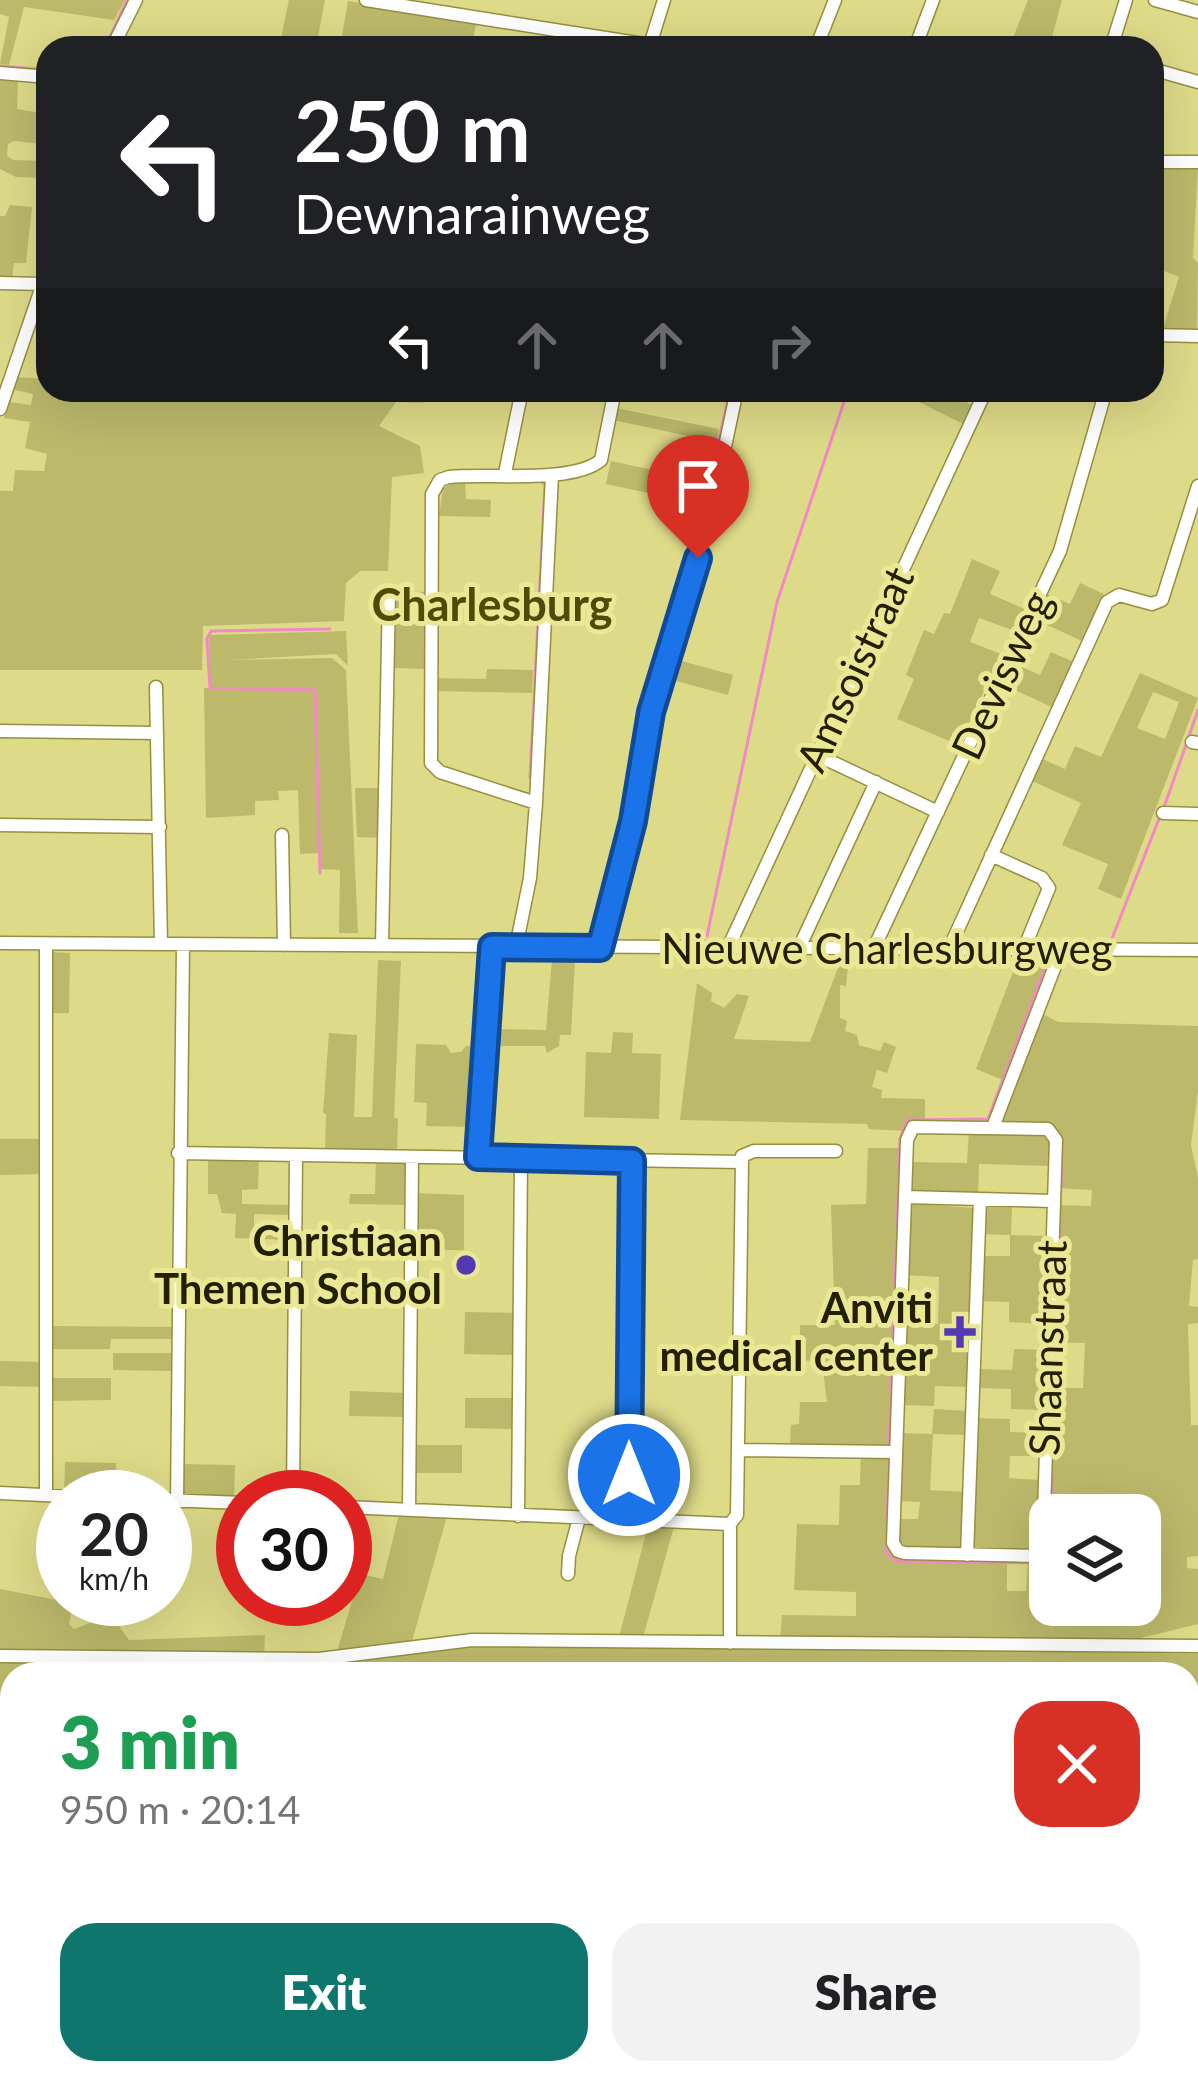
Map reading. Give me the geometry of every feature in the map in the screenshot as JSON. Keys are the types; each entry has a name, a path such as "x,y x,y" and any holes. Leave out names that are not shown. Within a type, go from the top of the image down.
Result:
{"street":[{"path":"118,36 136,0"},
{"path":"366,0 591,36"},
{"path":"656,36 664,0"},
{"path":"821,36 835,0"},
{"path":"920,36 933,0"},
{"path":"1115,36 1126,0"},
{"path":"1155,0 1198,12"},
{"path":"1164,72 1198,82"},
{"path":"0,73 36,76"},
{"path":"1164,162 1198,163"},
{"path":"0,284 36,284"},
{"path":"0,409 36,304"},
{"path":"1164,335 1198,336"},
{"path":"505,473 520,402"},
{"path":"536,803 440,772 429,757 433,488 449,477 585,470 601,460 613,402"},
{"path":"600,948 633,821 651,712 714,499 734,402"},
{"name":"Amsoistraat","path":"727,950 980,402"},
{"name":"Devisweg","path":"873,950 1060,551 1103,402"},
{"path":"516,947 530,878 536,803 552,475"},
{"path":"948,951 1108,602 1118,595 1152,604 1166,595 1198,486"},
{"path":"382,945 389,592"},
{"path":"156,687 161,944"},
{"path":"0,731 157,733"},
{"path":"815,754 938,812"},
{"path":"798,950 876,782"},
{"path":"1162,813 1198,814"},
{"path":"0,825 160,827"},
{"path":"282,835 284,945"},
{"path":"991,855 1042,878 1049,888 1023,951"},
{"name":"Nieuwe Charlesburgweg","path":"0,943 1198,950"},
{"path":"46,944 46,1470"},
{"path":"172,1470 183,944"},
{"path":"478,1157 492,947"},
{"path":"993,1126 1057,950"},
{"name":"Shaanstraat","path":"896,1452 893,1543 898,1551 1036,1556 1042,1552 1053,1132 993,1126 913,1127 908,1132 904,1197"},
{"path":"730,1643 730,1524 737,1515 742,1156 754,1151 836,1151"},
{"path":"178,1153 742,1162"},
{"path":"293,1470 296,1155"},
{"path":"409,1510 412,1158"},
{"path":"518,1516 521,1158"},
{"path":"629,1520 632,1161"},
{"path":"738,1450 896,1452 904,1197 1053,1201"},
{"path":"967,1555 980,1199"},
{"path":"0,1493 36,1495"},
{"path":"372,1508 730,1524"},
{"path":"568,1574 580,1518"},
{"path":"0,1656 319,1659 472,1640 1198,1646"}],"shaded area":[{"path":"0,0 125,0 114,20 24,7 9,65 0,64 9,17 0,14"},
{"path":"289,0 325,0 318,36 281,36"},
{"path":"1028,0 1062,0 1052,36 1014,36"},
{"path":"348,1 477,21 474,36 342,36"},
{"path":"0,77 18,79 17,109 36,112 36,143 14,141 8,144 7,156 36,161 36,178 16,177 0,169"},
{"path":"1164,167 1198,168 1193,258 1198,263 1197,332 1164,331 1179,277 1164,271"},
{"path":"10,205 32,207 26,263 14,263 12,280 0,279 0,216 5,216"},
{"path":"15,377 36,378 36,402 396,402 379,426 420,446 424,473 392,477 388,571 360,571 346,583 344,621 203,626 202,670 0,670 0,491 13,491 15,470 44,471 47,454 25,448 30,422 4,418 9,402 31,405 33,394 11,389"},
{"path":"919,402 972,405 963,424"},
{"path":"616,408 719,429 716,442 613,420"},
{"path":"611,461 658,471 653,494 606,484"},
{"path":"465,483 466,499 491,500 490,517 439,516 443,488"},
{"path":"972,559 1000,571 990,594 1025,609 1015,631 979,618 970,642 1001,654 959,745 897,719 914,679 906,675 924,630 934,634 944,613 950,614"},
{"path":"1080,583 1104,594 1084,642 1032,618 1044,593 1070,604"},
{"path":"391,591 426,592 425,669 391,668"},
{"path":"346,631 348,666 336,654 229,660 332,658 346,670 358,933 339,933 340,870 320,869 320,853 300,854 298,790 278,791 279,800 255,801 255,815 206,818 204,688 210,688 209,635"},
{"path":"1051,652 1076,663 1056,709 1000,683 1010,662 1040,675"},
{"path":"671,658 733,675 728,695 665,678"},
{"path":"487,669 533,670 532,693 431,691 431,678 486,679"},
{"path":"1140,673 1198,698 1121,899 1098,889 1108,864 1062,845 1081,803 1030,780 1040,758 1065,769 1075,746 1101,757","holes":["1153,692 1179,702 1165,739 1137,728"]},
{"path":"355,788 384,788 384,838 357,837"},
{"path":"50,952 70,953 69,1013 50,1013"},
{"path":"378,960 401,961 394,1117 398,1119 397,1152 325,1152 329,1033 357,1035 354,1117 372,1117"},
{"path":"552,960 575,960 571,1035 560,1035 559,1046 547,1053 545,1046 488,1046 489,1029 546,1030"},
{"path":"1017,961 1047,962 1003,1080 976,1069"},
{"path":"839,965 848,966 846,986 840,985 845,1031 857,1035 859,1045 880,1051 884,1042 896,1047 887,1073 877,1070 872,1087 882,1090 881,1098 925,1099 925,1123 906,1131 869,1129 867,1124 680,1120 697,983 712,993 711,1001 724,1008 737,994 749,996 734,1039 810,1042"},
{"path":"1041,1013 1058,1022 1198,1026 1198,1091 1191,1145 1198,1178 1198,1259 1193,1260 1189,1306 1198,1307 1198,1323 1188,1324 1191,1425 1198,1425 1198,1556 1187,1557 1187,1568 1198,1569 1198,1624 1112,1645 780,1641 782,1615 856,1616 856,1592 794,1590 797,1524 839,1525 840,1485 860,1485 861,1448 790,1446 791,1425 799,1424 800,1402 827,1402 822,1362 800,1360 800,1325 835,1325 831,1205 866,1204 868,1148 903,1148 890,1546 1007,1558 1007,1591 1026,1591 1029,1559 1029,1626 1161,1626 1161,1494 1042,1494 1051,1388 1083,1388 1085,1343 1052,1342 1057,1205 1091,1206 1092,1190 1057,1188 1058,1130 1001,1122"},
{"path":"613,1032 633,1033 632,1053 661,1054 659,1119 584,1117 586,1052 611,1053"},
{"path":"416,1044 446,1045 451,1053 482,1046 477,1127 426,1126 427,1103 414,1102"},
{"path":"969,1130 1051,1135 1052,1166 979,1164 978,1199 910,1196 909,1162 967,1163"},
{"path":"0,1139 45,1139 45,1174 0,1175"},
{"path":"208,1157 259,1158 258,1189 242,1190 242,1204 290,1205 290,1215 254,1214 254,1230 290,1231 290,1240 235,1238 236,1214 222,1213 217,1194 208,1194"},
{"path":"376,1160 406,1161 408,1205 349,1204 350,1194 375,1194"},
{"path":"415,1193 464,1195 464,1250 415,1250"},
{"path":"910,1206 975,1208 970,1387 935,1386 934,1406 902,1405 904,1323 938,1324 939,1277 905,1275"},
{"path":"986,1206 1012,1206 1011,1235 1049,1236 1046,1324 1009,1322 1009,1302 979,1301 981,1256 1010,1256 1010,1235 981,1234"},
{"path":"465,1312 517,1313 516,1355 464,1354"},
{"path":"50,1326 175,1327 175,1339 111,1339 110,1349 50,1349"},
{"path":"1014,1349 1044,1350 1042,1410 1011,1409 1011,1389 977,1388 977,1369 1012,1370"},
{"path":"113,1353 173,1353 173,1371 113,1370"},
{"path":"0,1361 45,1362 45,1387 0,1386"},
{"path":"50,1378 111,1378 111,1400 49,1401"},
{"path":"350,1391 407,1393 407,1417 349,1416"},
{"path":"465,1398 516,1398 516,1429 465,1428"},
{"path":"934,1409 968,1411 967,1435 933,1434 930,1490 966,1492 963,1549 902,1549 897,1519 918,1519 920,1502 898,1501 900,1433 932,1434"},
{"path":"975,1418 1010,1419 1010,1432 1042,1433 1041,1456 1010,1456 1009,1478 1040,1480 1039,1494 1029,1494 1029,1550 973,1550"},
{"path":"412,1445 462,1445 462,1473 412,1473"},
{"path":"65,1462 116,1463 116,1470 65,1470"},
{"path":"181,1464 235,1465 235,1470 216,1470 216,1499 192,1498 192,1470 181,1470"},
{"path":"597,1473 625,1474 623,1515 596,1516"},
{"path":"399,1514 447,1516 411,1645 336,1655 345,1626 372,1626 372,1577 383,1579"},
{"path":"649,1522 675,1523 642,1641 618,1641"},
{"path":"0,1589 36,1596 36,1626 119,1626 129,1640 265,1635 264,1656 0,1653"},
{"path":"472,1642 1198,1654 1198,1662 314,1662"},
{"path":"0,1658 314,1662 0,1662"}],"waterway":[{"path":"110,36 127,0"},
{"path":"0,66 36,69"},
{"path":"699,528 727,402"},
{"path":"707,936 777,602 844,402"},
{"path":"530,778 545,485 541,481"},
{"path":"320,873 315,690 210,688 207,639 211,631 330,629"},
{"path":"645,712 666,641"},
{"path":"1189,736 1198,710"},
{"path":"1163,810 1186,745"},
{"path":"594,938 629,810"},
{"path":"1111,941 1159,819"},
{"path":"889,1445 900,1139 907,1120 988,1119 1047,962"},
{"path":"1052,1494 1062,1147"},
{"path":"889,1461 886,1553 895,1561 1029,1563"}],"place":[{"name":"Christiaan Themen School","path":"466,1265"},
{"name":"Anviti medical center","path":"960,1332"}],"district":[{"name":"Charlesburg","path":"492,605"}],"route":[{"path":"629,1475 632,1161 478,1157 492,947 600,948 644,772 651,712 698,558"}]}
